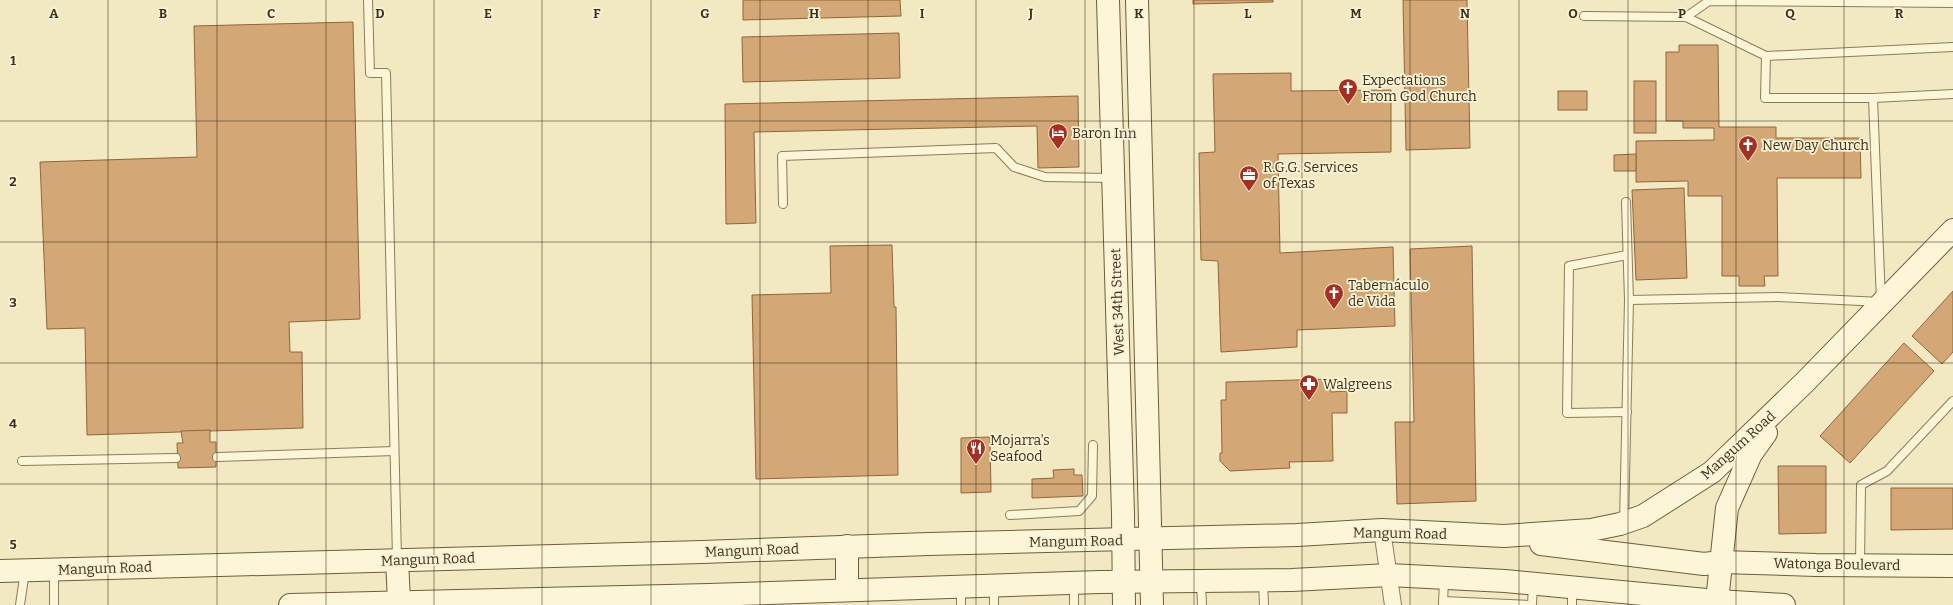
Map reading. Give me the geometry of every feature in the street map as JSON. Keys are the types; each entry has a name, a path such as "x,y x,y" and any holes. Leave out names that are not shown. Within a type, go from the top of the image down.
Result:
{"main road":[{"name":"West 34th Street","path":"1108,0 1124,605"},
{"name":"West 34th Street","path":"1138,0 1152,605"},
{"name":"Mangum Road","path":"0,572 26,570 847,546 1297,535 1382,530 1504,536 1591,530 1624,523 1643,516 1712,472 1805,382 1881,302 1953,230"},
{"name":"Mangum Road","path":"1717,601 1727,508 1751,454 1805,382"},
{"name":"Mangum Road","path":"1504,536 1523,542 1704,564 1721,562"},
{"path":"847,546 847,590"},
{"path":"397,560 399,603"},
{"name":"Watonga Boulevard","path":"1721,562 1953,566"},
{"path":"290,605 586,601 847,590 994,595 1074,583 1263,580 1389,574 1534,584 1572,596 1784,605"}],"street":[{"path":"1382,530 1393,605"}],"lane":[{"path":"368,0 370,73 386,73 397,560"},
{"path":"1686,17 1709,1 1953,3"},
{"path":"1584,16 1686,17 1766,56 1953,47"},
{"path":"1766,56 1766,98 1873,98 1953,94"},
{"path":"1629,300 1778,297 1881,302 1873,98"},
{"path":"783,204 782,156 996,148 1014,167 1045,177 1113,178"},
{"path":"1624,523 1629,300 1626,202"},
{"path":"1627,255 1569,266 1567,414 1627,412"},
{"path":"1860,564 1861,485 1888,471 1953,401"},
{"path":"1010,515 1079,511 1092,496 1093,445"},
{"path":"217,457 394,451"},
{"path":"22,461 176,458"},
{"path":"20,605 26,570"},
{"path":"54,570 54,605"},
{"path":"1444,578 1443,603 1531,605 1534,584"},
{"path":"1263,580 1264,605"},
{"path":"1201,581 1202,605"},
{"path":"1074,583 1074,605"}],"building":[{"path":"743,0 900,0 901,16 743,20"},
{"path":"1193,0 1273,0 1273,2 1193,4"},
{"path":"1403,0 1467,0 1470,148 1406,150"},
{"path":"353,22 360,319 289,322 290,352 302,352 303,428 87,435 85,328 47,329 40,162 197,157 194,26"},
{"path":"899,33 900,78 743,82 742,37"},
{"name":"New Day Church","path":"1679,45 1718,45 1719,127 1776,127 1776,138 1860,138 1861,178 1777,178 1778,276 1764,276 1765,286 1739,286 1739,276 1722,276 1722,196 1688,196 1688,181 1636,182 1636,141 1714,140 1714,128 1683,128 1683,121 1666,121 1666,52 1679,52"},
{"path":"1291,73 1291,91 1391,90 1391,152 1278,154 1280,253 1393,247 1395,326 1297,330 1297,347 1221,352 1218,261 1201,260 1199,153 1215,152 1213,74"},
{"path":"1634,81 1656,81 1656,133 1634,133"},
{"path":"1558,91 1587,91 1587,110 1558,110"},
{"name":"Baron Inn","path":"1078,96 1079,167 1038,168 1037,126 754,132 756,223 726,224 725,104"},
{"path":"1636,154 1636,171 1614,171 1614,155"},
{"path":"1684,188 1687,278 1636,280 1632,190"},
{"path":"892,245 894,307 896,307 898,475 756,479 752,295 831,293 830,246"},
{"path":"1472,246 1476,501 1397,504 1395,422 1414,422 1410,249"},
{"path":"1953,291 1953,352 1942,364 1912,336"},
{"path":"1904,343 1934,371 1850,463 1820,436"},
{"name":"Walgreens","path":"1331,379 1331,392 1347,391 1347,413 1332,413 1333,461 1289,462 1290,468 1230,471 1220,461 1220,453 1222,453 1221,400 1226,400 1226,382"},
{"path":"210,430 210,442 216,442 216,467 178,468 177,443 183,443 181,431"},
{"name":"Mojarra's Seafood","path":"990,437 991,492 961,493 961,438"},
{"path":"1778,466 1826,466 1826,533 1779,534"},
{"path":"1074,469 1074,475 1082,475 1083,496 1032,498 1032,479 1054,478 1053,470"},
{"path":"1891,488 1953,488 1953,529 1891,530"}],"place":[{"name":"Expectations From God Church","path":"1348,105"},
{"name":"Baron Inn","path":"1058,150"},
{"name":"New Day Church","path":"1748,162"},
{"name":"R.G.G. Services of Texas","path":"1249,192"},
{"name":"Tabernáculo de Vida","path":"1334,310"},
{"name":"Walgreens","path":"1309,401"},
{"name":"Mojarra's Seafood","path":"976,465"}]}
